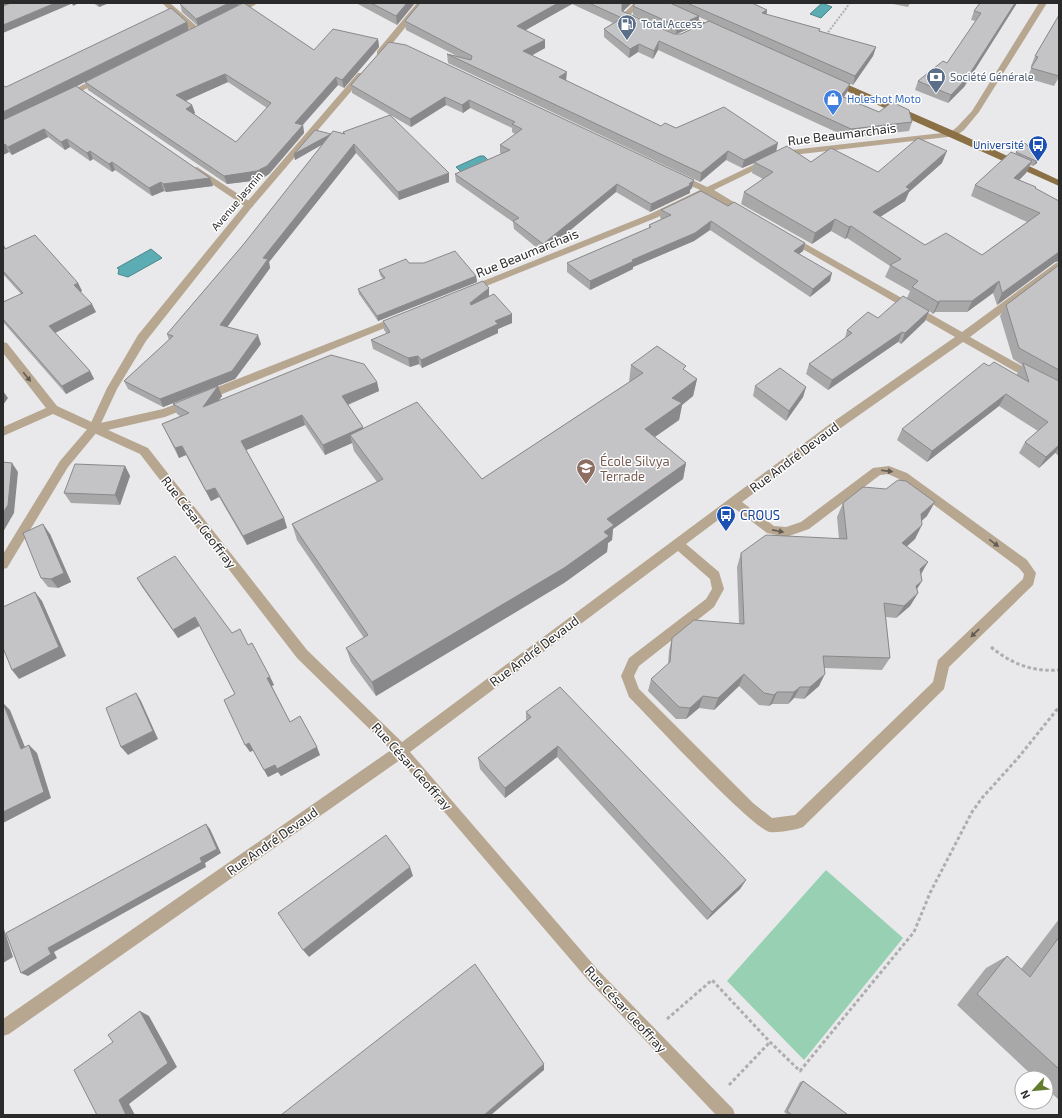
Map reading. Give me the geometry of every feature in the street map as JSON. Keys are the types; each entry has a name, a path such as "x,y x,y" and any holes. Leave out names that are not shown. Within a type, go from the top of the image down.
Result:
{"main road":[{"path":"657,3 728,35"},
{"path":"826,78 1059,183"}],"street":[{"path":"166,3 197,31"},
{"path":"226,17 254,3"},
{"path":"376,59 394,43 420,3"},
{"path":"638,3 625,16 647,26"},
{"path":"953,134 961,128 975,112 1043,3"},
{"path":"696,30 707,26"},
{"name":"Avenue Jasmin","path":"3,564 64,464 92,429 112,388 142,338 249,205 365,70"},
{"path":"58,100 82,92 107,76"},
{"name":"Rue Beaumarchais","path":"464,292 653,216 782,154 953,134"},
{"path":"190,165 249,205"},
{"path":"671,173 707,190 755,218"},
{"path":"783,234 1059,392"},
{"name":"Rue André Devaud","path":"3,1028 401,750 834,427 936,357 1059,265"},
{"path":"92,429 165,413 405,316"},
{"path":"3,346 54,410 3,432"},
{"name":"Rue César Geoffray","path":"54,410 92,429 144,451 302,654 401,750 592,975 727,1115"},
{"path":"678,544 716,576 718,589 710,603 634,662 627,676 634,693 748,808 770,824 798,822 939,685 943,664 1029,581 1030,572 1023,564 903,476 889,470 877,470 805,526 786,532 771,530 734,502"}],"path":[{"path":"823,38 850,3"},
{"path":"975,633 1014,664 1027,668 1059,670"},
{"path":"650,1034 712,980 770,1042 800,1071 914,932 930,893 972,812 982,798 1018,758 1059,707"},
{"path":"714,1101 770,1042"}],"green space":[{"path":"826,870 903,938 804,1060 727,981"}],"water":[{"path":"822,3 832,7 821,18 810,14"},
{"path":"480,156 484,156 490,162 462,173 456,167"},
{"path":"151,249 162,258 128,277 118,274 119,269 117,268"}],"building":[{"path":"11,3 55,3 3,25 3,6"},
{"path":"229,3 196,19 180,4"},
{"path":"243,3 314,50 333,29 378,39 342,80 336,77 295,123 303,125 267,166 257,171 224,176 85,82","holes":["225,74 271,103 236,142 186,109 192,105 176,95"]},
{"path":"371,3 407,3 396,16"},
{"path":"420,3 558,3 517,26 545,40 523,51 567,72 559,77 661,126 665,123 676,128 724,107 778,143 744,160 728,151 701,173 447,54 471,60 472,56 405,21"},
{"path":"589,3 623,3 622,11 674,34 681,34 709,21 850,84 841,96 879,112 892,102 909,110 912,122 851,129 659,41 654,51 639,44 630,49 604,29 622,18"},
{"path":"636,3 670,3 699,16 677,26 633,6"},
{"path":"687,3 752,3 767,10 762,13 820,29 819,31 876,47 855,76"},
{"path":"980,3 1015,3 967,78 951,95 918,81 943,61 947,63 981,13 974,11"},
{"path":"171,8 187,22 3,112 4,86 6,87"},
{"path":"1059,15 1059,76 1031,68 1038,57 1035,56"},
{"path":"389,42 406,45 694,180 689,184 691,185 651,204 617,184 543,244 513,221 519,218 455,174 510,150 500,145 522,129 512,124 515,122 469,100 462,105 445,97 410,119 351,85"},
{"path":"76,86 210,178 163,184 161,182 149,188 112,162 109,164 90,151 87,153 67,139 61,142 44,129 8,147 5,144 3,145 3,120"},
{"path":"390,115 449,173 398,192 354,144 263,258 268,259 220,325 258,335 232,371 160,399 124,381 173,336 167,334 243,245 333,131 345,134 343,132"},
{"path":"315,130 331,134 294,154"},
{"path":"918,138 947,151 906,187 910,189 873,212 925,245 946,233 982,255 1040,213 975,185 1011,152 1032,161 1014,178 1036,187 1035,188 1059,201 1059,252 1002,293 999,281 972,301 938,302 912,287 918,281 890,265 901,259 851,226 849,227 835,219 815,233 744,192 773,172 754,162 787,146 811,162 831,148 878,172"},
{"path":"1025,143 1039,157 1036,161 1016,152"},
{"path":"701,191 728,206 734,202 805,243 794,251 832,273 813,289 711,221 695,233 632,260 634,261 590,281 567,263 651,227 649,225 671,215 661,210"},
{"path":"35,235 78,283 74,285 92,304 49,326 90,371 62,386 3,319 3,302 23,293 3,271 3,244 5,249"},
{"path":"455,251 476,276 377,316 358,289 385,278 379,270 406,259 409,263 424,263"},
{"path":"1059,265 1059,370 1019,348 1006,305"},
{"path":"483,281 489,288 470,303 471,305 494,294 512,314 495,321 498,324 421,360 418,356 408,358 371,340 390,332 383,321"},
{"path":"903,296 929,311 905,333 902,332 832,380 809,364 852,333 847,330 868,312 878,318"},
{"path":"657,346 686,366 683,369 697,379 672,398 682,403 645,429 686,463 607,519 614,525 604,532 609,536 564,568 372,682 346,648 368,635 292,524 383,479 350,435 417,402 482,479 643,373 631,365"},
{"path":"331,355 364,364 377,382 342,396 363,427 323,445 302,415 241,441 284,518 243,536 215,488 206,491 182,446 175,448 162,424 189,413 173,404 218,386 203,407"},
{"path":"994,362 1029,382 1023,363 1059,381 1059,445 1046,457 1025,442 1048,422 1006,394 932,451 902,429 984,363 989,366"},
{"path":"780,368 806,387 789,411 755,386"},
{"path":"3,462 12,463 8,505 3,513"},
{"path":"75,464 125,466 115,495 64,493"},
{"path":"898,480 906,481 935,502 921,514 922,525 902,543 928,562 920,569 922,581 916,586 918,593 904,606 884,603 890,658 823,656 825,674 810,687 800,687 794,692 777,692 774,695 764,693 744,674 718,698 703,696 690,708 679,707 651,679 670,662 672,638 694,620 744,624 741,553 766,535 847,539 843,503 863,487 886,489"},
{"path":"43,524 64,573 51,579 41,578 23,533"},
{"path":"175,556 232,633 240,629 248,645 252,643 270,677 267,678 290,722 300,716 317,747 277,769 275,765 264,770 249,743 245,745 224,700 235,694 195,617 173,630 137,578"},
{"path":"35,592 59,647 12,670 3,648 3,607"},
{"path":"560,687 746,880 712,912 558,746 505,788 478,758 531,717 526,712"},
{"path":"136,693 153,731 121,747 106,708"},
{"path":"3,703 21,749 29,745 44,792 3,812"},
{"path":"206,824 217,849 200,858 202,862 48,948 51,954 21,973 6,933"},
{"path":"386,835 410,867 303,950 278,913"},
{"path":"1059,937 1059,1069 977,994 1007,956 1030,977"},
{"path":"475,964 544,1064 484,1115 281,1115"},
{"path":"140,1011 168,1063 119,1100 126,1115 97,1115 74,1070 113,1042 108,1035"},
{"path":"803,1081 848,1115 792,1115 787,1111"}],"place":[{"name":"Total Access","path":"627,41"},
{"name":"Société Générale","path":"936,94"},
{"name":"Holeshot Moto","path":"833,116"},
{"name":"Université","path":"1038,162"},
{"name":"École Silvya Terrade","path":"586,485"},
{"name":"CROUS","path":"726,532"}]}
